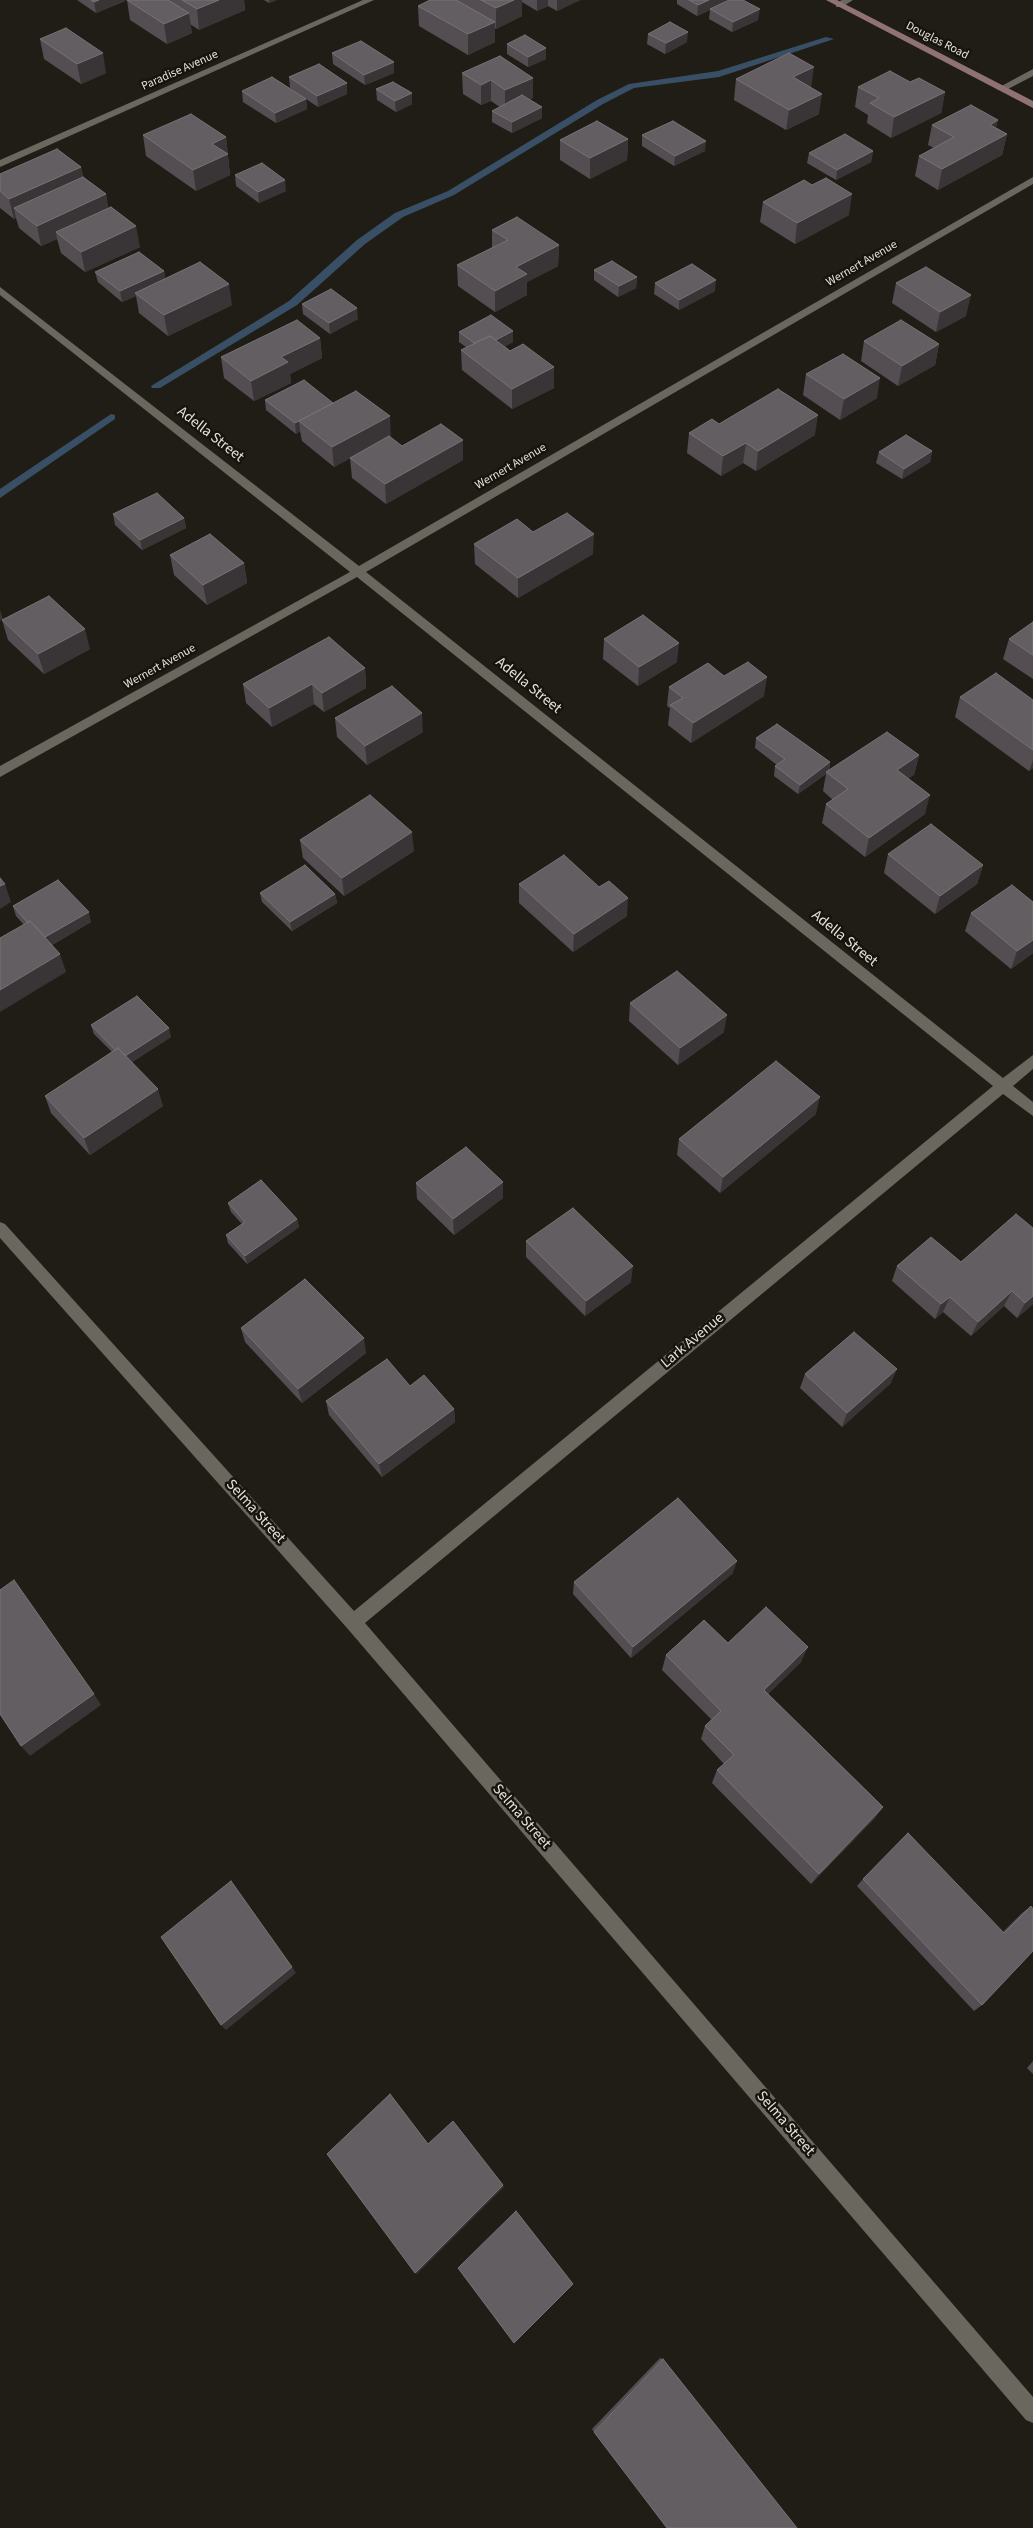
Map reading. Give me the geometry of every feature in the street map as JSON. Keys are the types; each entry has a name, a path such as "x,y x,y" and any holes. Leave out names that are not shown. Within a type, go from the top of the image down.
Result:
{"street":[{"name":"Paradise Avenue","path":"0,164 370,0"},
{"name":"Douglas Road","path":"830,0 1033,105"},
{"path":"839,5 849,0"},
{"path":"1001,89 1033,72"},
{"name":"Wernert Avenue","path":"0,772 358,572 1033,180"},
{"name":"Adella Street","path":"0,290 358,572 1033,1110"},
{"name":"Lark Avenue","path":"353,1622 1033,1061"},
{"name":"Selma Street","path":"0,1228 353,1622 1033,2413"}],"building":[{"path":"127,0 168,0 189,13 164,24"},
{"path":"182,0 219,0 197,9"},
{"path":"430,0 456,0 495,22 468,34 418,6"},
{"path":"481,0 514,0 496,8"},
{"path":"689,0 709,0 698,5"},
{"path":"729,0 743,0 760,9 733,22 710,9"},
{"path":"670,22 688,32 666,43 648,34"},
{"path":"66,28 103,53 77,64 40,39"},
{"path":"525,35 546,48 528,57 507,44"},
{"path":"361,41 394,62 364,75 332,53"},
{"path":"789,53 814,67 793,77 822,94 789,110 736,79"},
{"path":"500,56 533,78 505,90 491,80 481,85 462,73"},
{"path":"319,64 347,83 317,96 289,77"},
{"path":"890,71 910,82 919,78 945,92 894,117 870,103 879,98 858,87"},
{"path":"272,77 306,99 275,113 242,91"},
{"path":"393,82 412,93 395,101 376,89"},
{"path":"522,95 542,107 512,122 492,111"},
{"path":"971,105 998,120 990,125 1007,134 942,169 919,156 954,137 932,125"},
{"path":"191,114 226,137 212,144 228,154 193,170 143,135"},
{"path":"597,121 628,139 590,158 560,140"},
{"path":"673,121 706,141 675,156 642,135"},
{"path":"845,134 873,151 837,170 809,153"},
{"path":"57,149 81,167 9,199 0,191 0,174"},
{"path":"262,163 285,180 258,192 235,175"},
{"path":"83,177 106,194 37,226 14,208"},
{"path":"826,178 852,194 797,223 763,202 804,180 812,185"},
{"path":"111,207 136,226 81,252 56,232"},
{"path":"517,217 559,245 516,267 527,274 495,291 457,265 508,240 492,230"},
{"path":"139,252 164,271 120,291 95,272"},
{"path":"612,261 637,277 619,286 594,270"},
{"path":"200,262 229,284 164,315 135,293"},
{"path":"692,264 716,280 679,300 655,283"},
{"path":"926,267 971,295 940,312 896,283"},
{"path":"331,289 357,308 329,323 302,304"},
{"path":"491,315 513,331 496,340 490,336 474,343 459,332"},
{"path":"297,320 320,338 281,357 288,362 251,381 221,357"},
{"path":"901,320 939,344 902,366 864,341"},
{"path":"490,336 510,351 523,344 554,367 512,389 461,350"},
{"path":"843,354 880,378 844,399 806,374"},
{"path":"304,380 333,403 295,423 265,400"},
{"path":"778,389 818,415 758,451 746,443 723,456 689,433 712,419 719,424"},
{"path":"356,391 390,416 332,447 299,421"},
{"path":"441,424 463,440 385,484 350,458 389,436 402,446"},
{"path":"906,435 932,451 904,469 879,452"},
{"path":"157,493 184,518 140,540 113,514"},
{"path":"567,513 594,534 518,578 474,544 517,519 533,532"},
{"path":"210,534 244,563 203,585 170,555"},
{"path":"49,596 85,629 38,654 2,620"},
{"path":"643,615 679,643 639,667 604,639"},
{"path":"1033,622 1033,655 1009,639"},
{"path":"329,637 365,668 322,693 312,684 269,708 243,684"},
{"path":"748,662 767,677 693,723 670,705 683,698 669,687 708,663 724,676"},
{"path":"996,673 1033,700 1033,750 960,697"},
{"path":"392,686 422,713 365,746 335,718"},
{"path":"777,724 830,762 800,785 775,766 785,759 756,738"},
{"path":"887,732 919,755 897,770 930,795 869,838 826,804 848,789 826,772"},
{"path":"370,795 412,832 342,878 300,840"},
{"path":"931,824 983,865 940,896 888,854"},
{"path":"564,855 599,887 609,881 628,898 574,934 519,884"},
{"path":"305,865 335,894 290,922 260,893"},
{"path":"0,878 5,884 0,886"},
{"path":"58,880 89,912 45,937 30,921 27,922 13,906"},
{"path":"1012,885 1033,902 1033,940 1017,951 971,913"},
{"path":"30,921 60,954 0,990 0,938"},
{"path":"677,971 727,1015 680,1048 630,1003"},
{"path":"137,996 169,1028 125,1056 118,1048 115,1050 91,1025"},
{"path":"118,1048 158,1089 84,1138 45,1096"},
{"path":"776,1061 820,1097 723,1177 679,1139"},
{"path":"466,1147 503,1182 453,1219 416,1183"},
{"path":"261,1180 297,1219 245,1256 226,1235 245,1222 228,1203"},
{"path":"573,1208 633,1266 586,1301 526,1241"},
{"path":"1016,1214 1033,1228 1033,1296 1025,1303 1012,1291 978,1322 950,1297 941,1304 897,1266 931,1237 961,1262"},
{"path":"305,1279 364,1338 298,1389 241,1328"},
{"path":"854,1332 897,1369 847,1413 805,1374"},
{"path":"387,1359 410,1386 424,1375 454,1409 379,1464 326,1401"},
{"path":"678,1498 737,1561 633,1647 574,1582"},
{"path":"14,1580 94,1694 21,1746 0,1714 0,1590"},
{"path":"766,1607 808,1647 764,1690 883,1807 819,1874 717,1770 734,1755 705,1726 721,1711 666,1655 704,1620 728,1643"},
{"path":"908,1833 1004,1933 1031,1906 1033,1909 1033,1951 982,2005 863,1879"},
{"path":"231,1881 292,1967 221,2025 161,1937"},
{"path":"390,2094 428,2144 453,2121 503,2185 415,2273 327,2154"},
{"path":"516,2211 573,2284 514,2343 458,2268"},
{"path":"663,2359 797,2528 667,2528 594,2432"}],"waterway":[{"path":"156,386 293,303 361,242 399,215 451,193 600,102 632,86 719,74 829,39"},
{"path":"0,494 111,417"}]}
